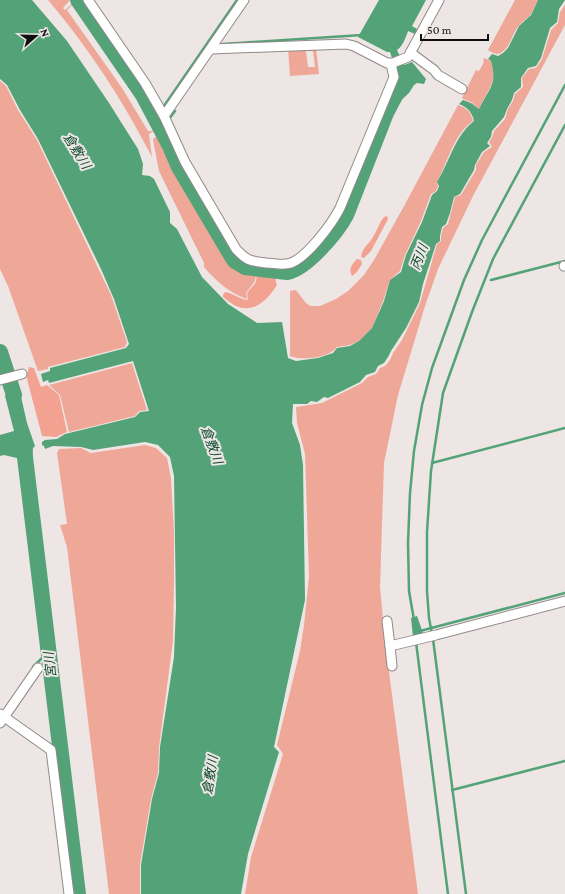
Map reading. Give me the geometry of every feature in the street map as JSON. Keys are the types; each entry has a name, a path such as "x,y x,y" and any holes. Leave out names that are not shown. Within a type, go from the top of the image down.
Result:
{"street":[{"path":"88,0 145,83 164,116 185,162 236,249 244,258 255,262 291,263 302,255 328,228 340,208 394,77 392,63"},
{"path":"164,116 244,0"},
{"path":"211,49 346,44 354,46 387,64 392,63 403,60 411,53 439,0"},
{"path":"411,53 434,70 438,75 462,89"},
{"path":"1,380 19,375"},
{"path":"390,646 565,601"},
{"path":"387,621 392,666"},
{"path":"38,668 1,717 51,750 68,894"}],"shaded area":[{"path":"48,0 70,0 63,8 65,10 73,3 118,65 140,99 157,131 150,133 149,135 152,157 117,95 63,18","holes":["73,4 117,65 154,126 155,129 153,131 148,131 122,88 67,10"]},
{"path":"515,0 538,0 531,14 517,28 505,50 497,54 493,53 488,50"},
{"path":"565,5 565,25 474,194 438,269 398,395 384,463 380,587 385,641 418,894 245,894 251,857 283,754 277,745 300,651 304,625 309,577 305,454 297,423 296,407 322,403 362,383 368,377 376,374 380,368 385,366 390,360 402,340 420,303 437,244 441,241 443,228 448,224 455,197 461,195 476,170 476,165 484,152 492,147 489,142 494,131 505,119 515,94 523,87 522,78 529,69 536,68 542,59 551,30 558,23 560,12"},
{"path":"288,48 316,48 319,74 290,76","holes":["306,51 313,51 315,67 308,67"]},
{"path":"484,58 491,61 493,76 491,86 479,109 471,102 462,98 476,70 479,71 484,62"},
{"path":"0,81 6,86 18,110 37,140 111,295 127,342 125,347 38,371 8,286 0,269"},
{"path":"458,105 468,111 473,121 460,134 452,149 437,182 438,186 436,191 431,194 421,221 405,255 400,271 390,280 372,328 359,341 350,345 337,347 328,354 315,358 295,358 290,356 290,291 296,290 310,306 320,306 336,299 348,291 364,275 403,208"},
{"path":"160,135 176,171 225,254 238,267 246,271 256,273 255,281 246,293 247,299 223,286 204,267 204,263 159,171 153,140"},
{"path":"387,216 388,219 371,251 364,258 361,257 364,249 373,237 382,219"},
{"path":"357,259 361,260 362,264 357,272 352,276 350,271 351,267"},
{"path":"257,273 275,278 277,285 260,304 255,307 243,308 234,305 223,297 225,292 248,300 247,293 256,282"},
{"path":"132,363 147,410 139,411 135,416 69,432 60,395 49,385"},
{"path":"29,367 34,368 41,387 47,385 59,395 67,432 56,437 42,436 27,379"},
{"path":"145,445 156,448 167,458 171,478 174,533 173,641 159,747 158,773 151,799 140,864 140,894 109,894 67,547 60,525 67,524 57,453 59,449 81,448 91,453"}],"water":[{"path":"0,0 32,0 67,41 138,149 143,164 142,175 150,176 154,179 170,212 170,223 177,229 202,277 228,304 257,323 282,322 288,358 296,361 318,358 333,353 337,348 350,346 359,341 372,328 384,301 390,280 401,272 406,255 422,222 432,195 437,191 439,186 437,182 457,142 467,127 474,121 469,110 459,104 463,100 471,103 479,109 493,82 493,69 491,61 488,59 492,54 498,56 508,48 519,26 531,15 538,0 565,0 559,9 557,22 550,28 541,58 536,66 528,68 521,78 521,87 514,93 504,117 492,131 491,137 487,143 490,146 482,152 474,170 460,194 454,197 446,224 442,227 440,241 436,244 423,284 419,302 406,328 384,363 378,366 375,372 366,375 360,382 328,398 324,397 317,402 311,401 307,404 293,404 292,423 300,445 303,465 305,600 274,747 279,752 248,854 241,894 141,894 141,865 152,799 159,773 160,747 174,657 176,607 174,476 170,457 158,445 145,442 93,450 81,447 53,446 45,449 42,445 42,442 45,440 57,439 65,434 135,417 140,412 149,411 133,361 49,383 48,380 43,382 41,374 50,371 50,368 126,348 129,344 114,299 101,269 38,139 7,85 0,79"},
{"path":"379,0 426,0 412,26 417,29 415,34 408,31 403,44 397,50 404,65 412,62 426,79 424,84 417,83 414,85 409,93 396,105 392,112 385,109 398,76 390,52 387,52 358,37"},
{"path":"17,379 27,423 35,446 33,448 32,462 20,464 17,458 4,455 0,456 0,435 14,431 5,396 7,392 4,382"},
{"path":"417,616 423,633 413,637 411,618"}],"waterway":[{"path":"78,0 143,95 170,146 179,167 231,255 235,261 245,267 287,272 295,269 312,257 336,231 346,215 386,113 397,92"},
{"path":"164,106 237,0"},
{"path":"223,44 362,35"},
{"path":"414,620 409,591 408,543 410,493 414,451 422,405 432,368 464,280 482,240 565,85"},
{"path":"169,119 175,111"},
{"path":"158,123 162,122"},
{"path":"432,634 427,591 427,532 431,471 443,393 493,259 565,125"},
{"path":"491,280 565,261"},
{"path":"0,352 14,395"},
{"path":"432,463 565,428"},
{"name":"宮川","path":"23,441 78,894"},
{"path":"420,631 565,593"},
{"path":"433,639 466,894"},
{"path":"416,642 448,894"},
{"path":"33,667 42,658 50,654"},
{"path":"452,790 565,761"}],"water label":[{"name":"倉敷川","path":"77,151"},
{"name":"丙川","path":"419,257"},
{"name":"倉敷川","path":"212,445"},
{"name":"倉敷川","path":"210,775"}]}
